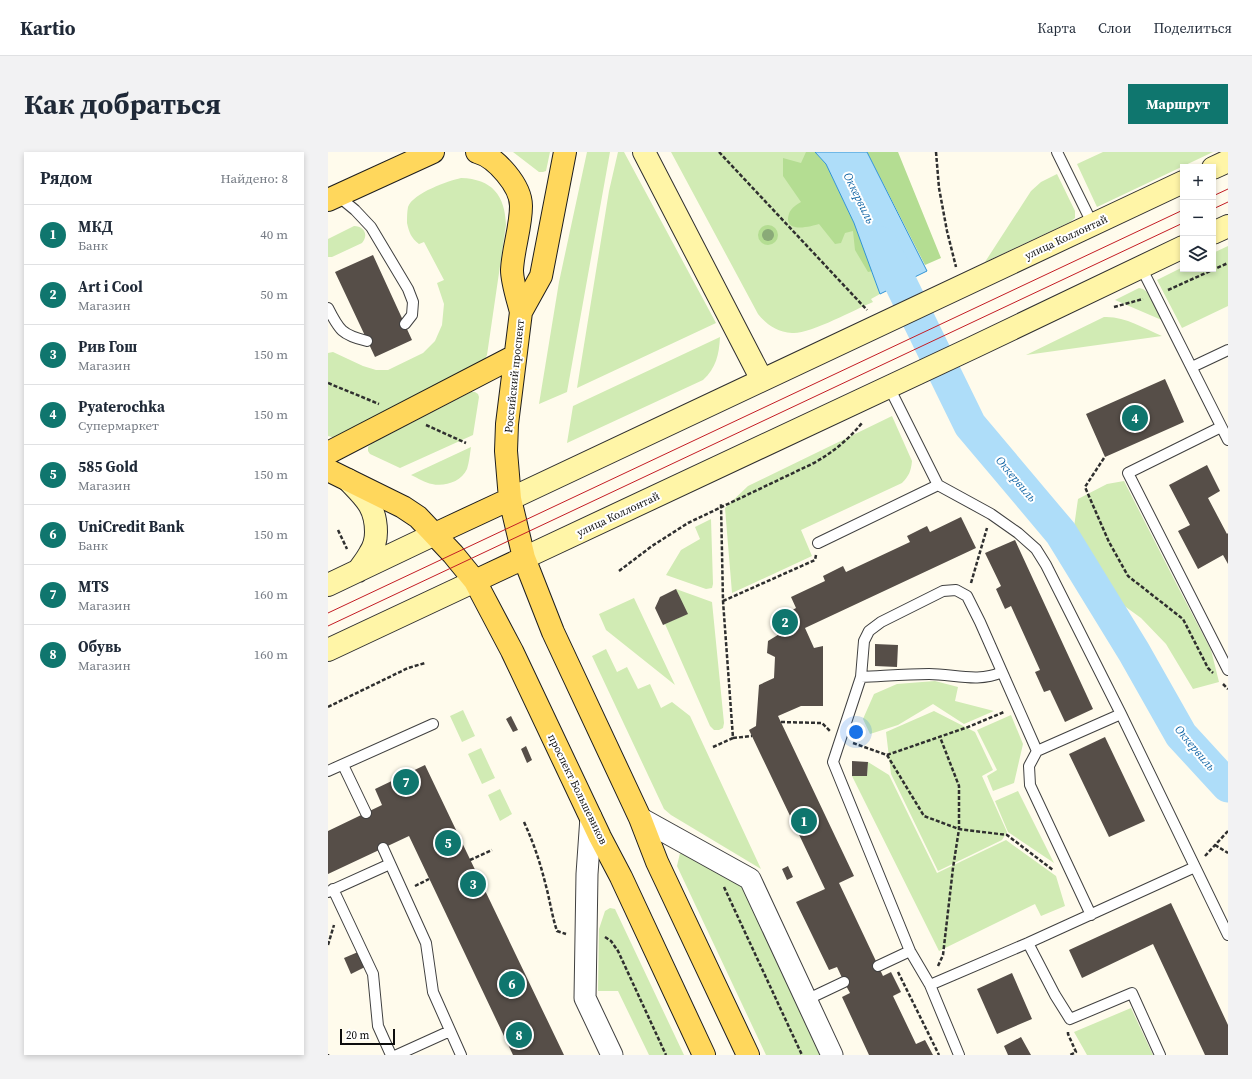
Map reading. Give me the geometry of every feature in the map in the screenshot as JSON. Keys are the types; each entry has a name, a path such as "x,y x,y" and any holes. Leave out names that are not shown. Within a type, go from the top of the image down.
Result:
{"main road":[{"path":"333,198 433,152"},
{"path":"477,152 482,153 497,163 506,172 518,194 521,205 512,271 521,312"},
{"name":"Российский проспект","path":"524,558 510,499 506,451 507,424 521,312 541,276 565,152"},
{"path":"643,153 762,380"},
{"path":"1216,167 1228,161"},
{"name":"улица Коллонтай","path":"876,317 949,292 1180,183"},
{"path":"1216,232 1228,226"},
{"path":"1141,267 1180,248"},
{"name":"улица Коллонтай","path":"328,650 974,347 1141,267"},
{"path":"328,585 762,380 876,317"},
{"path":"328,453 515,356"},
{"path":"337,474 365,498 374,511 376,538 371,552 358,571"},
{"name":"проспект Большевиков","path":"337,474 403,507 418,517 461,563 475,581 512,651 621,877 704,1055"},
{"path":"524,558 553,632 640,818 657,862 748,1055"}],"street":[{"path":"591,817 586,874 585,998 612,1055"},
{"path":"640,818 750,879 832,1055"}],"lane":[{"path":"1058,152 1093,225"},
{"path":"333,198 355,210 371,226 408,289 413,302 412,315 405,324"},
{"path":"1141,267 1228,440"},
{"path":"328,308 342,332 352,338 367,341"},
{"path":"1192,367 1228,350"},
{"path":"889,387 938,485 991,514 1018,533 1036,550 1046,565 1121,714 1228,935"},
{"path":"1221,427 1128,473 1228,670"},
{"path":"818,543 938,485"},
{"path":"959,1055 930,985 910,951 833,762 861,677 864,641 869,631 880,622 944,591 956,590 967,596 1037,751"},
{"path":"861,677 930,674 981,678 993,676 1002,672"},
{"path":"1091,914 1030,786 1029,766 1037,751 1121,714"},
{"path":"328,771 433,724"},
{"path":"343,765 366,812"},
{"path":"383,848 426,943 432,992 461,1055"},
{"path":"390,864 331,890 373,974 378,1026 391,1055"},
{"path":"930,985 1028,943 1195,867"},
{"path":"1028,943 1070,1019 1132,993 1160,1055"},
{"path":"878,966 910,951"},
{"path":"806,1000 844,982"},
{"path":"397,1055 450,1031"}],"path":[{"path":"719,152 876,317"},
{"path":"936,152 939,188 947,232 956,269"},
{"path":"1114,307 1155,295 1228,263"},
{"path":"328,383 403,414 466,443"},
{"path":"619,571 652,546 688,523 721,506 814,464 842,444 862,422"},
{"path":"1104,458 1085,487 1109,542 1128,576 1183,619 1208,668 1216,676"},
{"path":"721,506 724,601 733,738"},
{"path":"967,596 991,514"},
{"path":"338,530 347,549"},
{"path":"724,601 815,560 818,543"},
{"path":"328,707 408,668 425,664"},
{"path":"1220,680 1228,689"},
{"path":"1017,706 968,727 887,755 924,816 959,829 1007,835 1078,888"},
{"path":"713,747 733,738 752,736"},
{"path":"930,985 943,955 959,829 959,786 940,737"},
{"path":"1195,867 1228,831"},
{"path":"1215,845 1228,852"},
{"path":"470,860 492,850"},
{"path":"722,882 802,1055"},
{"path":"892,959 939,1055"},
{"path":"1070,1019 1068,1034 1076,1052 1070,1055"}],"green space":[{"path":"513,152 550,152 546,171 539,172"},
{"path":"587,152 610,152 567,392 539,404 559,282"},
{"path":"618,152 624,152 716,323 577,388 609,191"},
{"path":"671,152 815,152 854,223 880,294 871,299 873,302 832,321 799,333 782,331 769,325 758,314"},
{"path":"806,152 815,152 826,164 854,223 873,271 868,272 855,250 853,231 845,233 841,243 835,244 819,224 801,228 792,226 789,223 788,218 790,211 801,202 783,176 783,158 801,163"},
{"path":"867,152 898,152 941,258 925,265"},
{"path":"1103,152 1213,152 1188,164 1180,164 1180,168 1097,207 1077,164"},
{"path":"1057,174 1075,211 1075,218 1070,222 985,262 1031,191 1041,182"},
{"path":"461,178 472,179 489,185 499,197 505,214 506,225 487,355 483,363 339,439 328,436 328,353 333,352 363,366 376,370 388,370 423,353 435,341 442,325 444,304 437,283 444,280 424,242 419,244 411,235 407,223 408,207 411,202 424,192"},
{"path":"768,225 775,228 778,235 775,242 768,245 761,242 758,235 761,228"},
{"path":"354,226 358,226 363,229 365,237 362,243 332,257 328,257 328,239"},
{"path":"1228,246 1228,306 1182,328 1157,280 1180,268 1180,272 1216,272 1216,252"},
{"path":"1139,288 1147,292 1164,321 1115,300"},
{"path":"1104,317 1127,320 1162,336 1026,355"},
{"path":"720,337 716,361 711,371 703,380 567,443 573,406"},
{"path":"471,392 475,392 479,397 473,435 400,468 370,454 368,451 368,447 371,444"},
{"path":"892,416 912,461 908,476 902,483 801,530 812,556 732,593 725,508 748,486"},
{"path":"471,447 467,469 461,477 452,482 437,485 424,482 411,475"},
{"path":"1124,481 1211,650 1219,682 1193,689 1166,644 1141,618 1112,597 1073,534 1078,499 1107,484"},
{"path":"711,519 712,588 706,589 666,575 681,550 700,539 695,527"},
{"path":"676,589 712,602 724,723 723,728 719,730 714,730 710,726 665,624 687,614"},
{"path":"634,598 675,685 606,630 599,614"},
{"path":"606,649 617,672 627,667 638,689 650,684 661,708 672,702 690,716 761,869 671,815 664,809 592,656"},
{"path":"935,681 958,687 955,701 994,711 964,724 933,704 898,725 870,734 863,719 874,694 897,684"},
{"path":"463,710 475,736 462,742 450,716"},
{"path":"934,711 975,732 993,770 982,776 1007,832 1002,840 938,871 891,774 886,732"},
{"path":"1011,715 1023,744 1014,783 993,791 987,776 997,770 977,730"},
{"path":"481,748 495,778 482,784 468,754"},
{"path":"868,762 889,775 937,873 1006,840 1056,876 1065,906 1041,916 1035,904 939,951 852,776 867,776"},
{"path":"500,789 512,814 500,821 488,795"},
{"path":"1018,791 1054,863 1008,832 995,801"},
{"path":"680,853 743,885 822,1055 766,1055 677,866"},
{"path":"610,908 615,909 684,1055 649,1055 618,991 598,991 599,929 605,911"},
{"path":"1131,1008 1153,1055 1087,1055 1074,1032"}],"water":[{"path":"815,152 867,152 927,271 880,294 854,223 826,164"}],"building":[{"path":"373,255 412,340 375,357 335,272"},
{"path":"1165,379 1184,422 1105,457 1086,414"},
{"path":"1207,465 1220,491 1208,498 1227,534 1228,533 1228,564 1223,555 1198,569 1178,531 1190,525 1169,485"},
{"path":"961,517 976,548 805,628 814,648 823,646 823,706 801,706 778,716 854,876 839,883 883,976 891,972 901,992 893,996 916,1044 925,1040 933,1055 869,1055 842,997 850,993 837,967 829,970 796,902 825,889 749,730 756,726 759,685 774,678 775,657 767,653 768,641 781,633 776,619 796,608 791,597 825,581 823,576 843,566 846,572 910,542 907,536 927,526 930,532"},
{"path":"1015,540 1093,709 1065,722 1050,690 1044,692 1035,672 1040,670 1011,606 1005,609 996,589 1001,586 985,553"},
{"path":"676,589 688,614 663,625 655,608 660,597"},
{"path":"875,644 898,645 897,667 875,666"},
{"path":"511,716 518,730 513,732 506,719"},
{"path":"1105,737 1145,821 1109,837 1069,754"},
{"path":"526,746 532,760 527,763 521,749"},
{"path":"852,761 868,762 867,776 852,776"},
{"path":"425,765 564,1055 513,1055 409,836 328,874 328,831 382,805 375,789"},
{"path":"788,866 793,877 787,880 782,869"},
{"path":"1171,903 1228,1025 1228,1055 1205,1055 1153,944 1082,978 1069,950"},
{"path":"358,952 365,967 351,974 344,958"},
{"path":"1012,973 1032,1019 997,1034 977,989"},
{"path":"1021,1037 1031,1055 1008,1055 1004,1046"}],"waterway":[{"name":"Оккервиль","path":"881,243 970,425 1061,533 1134,652 1181,735 1228,786"}],"tram line":[{"path":"1216,195 1228,189"},
{"path":"1216,208 1228,202"},
{"path":"328,613 1180,211"},
{"path":"328,626 1180,224"}],"place":[{"name":"Pyaterochka","path":"1135,418"},
{"name":"Art i Cool","path":"785,622"},
{"name":"MTS","path":"406,782"},
{"name":"МКД","path":"804,821"},
{"name":"585 Gold","path":"448,843"},
{"name":"Рив Гош","path":"473,884"},
{"name":"UniCredit Bank","path":"512,984"},
{"name":"Обувь","path":"519,1035"}]}
